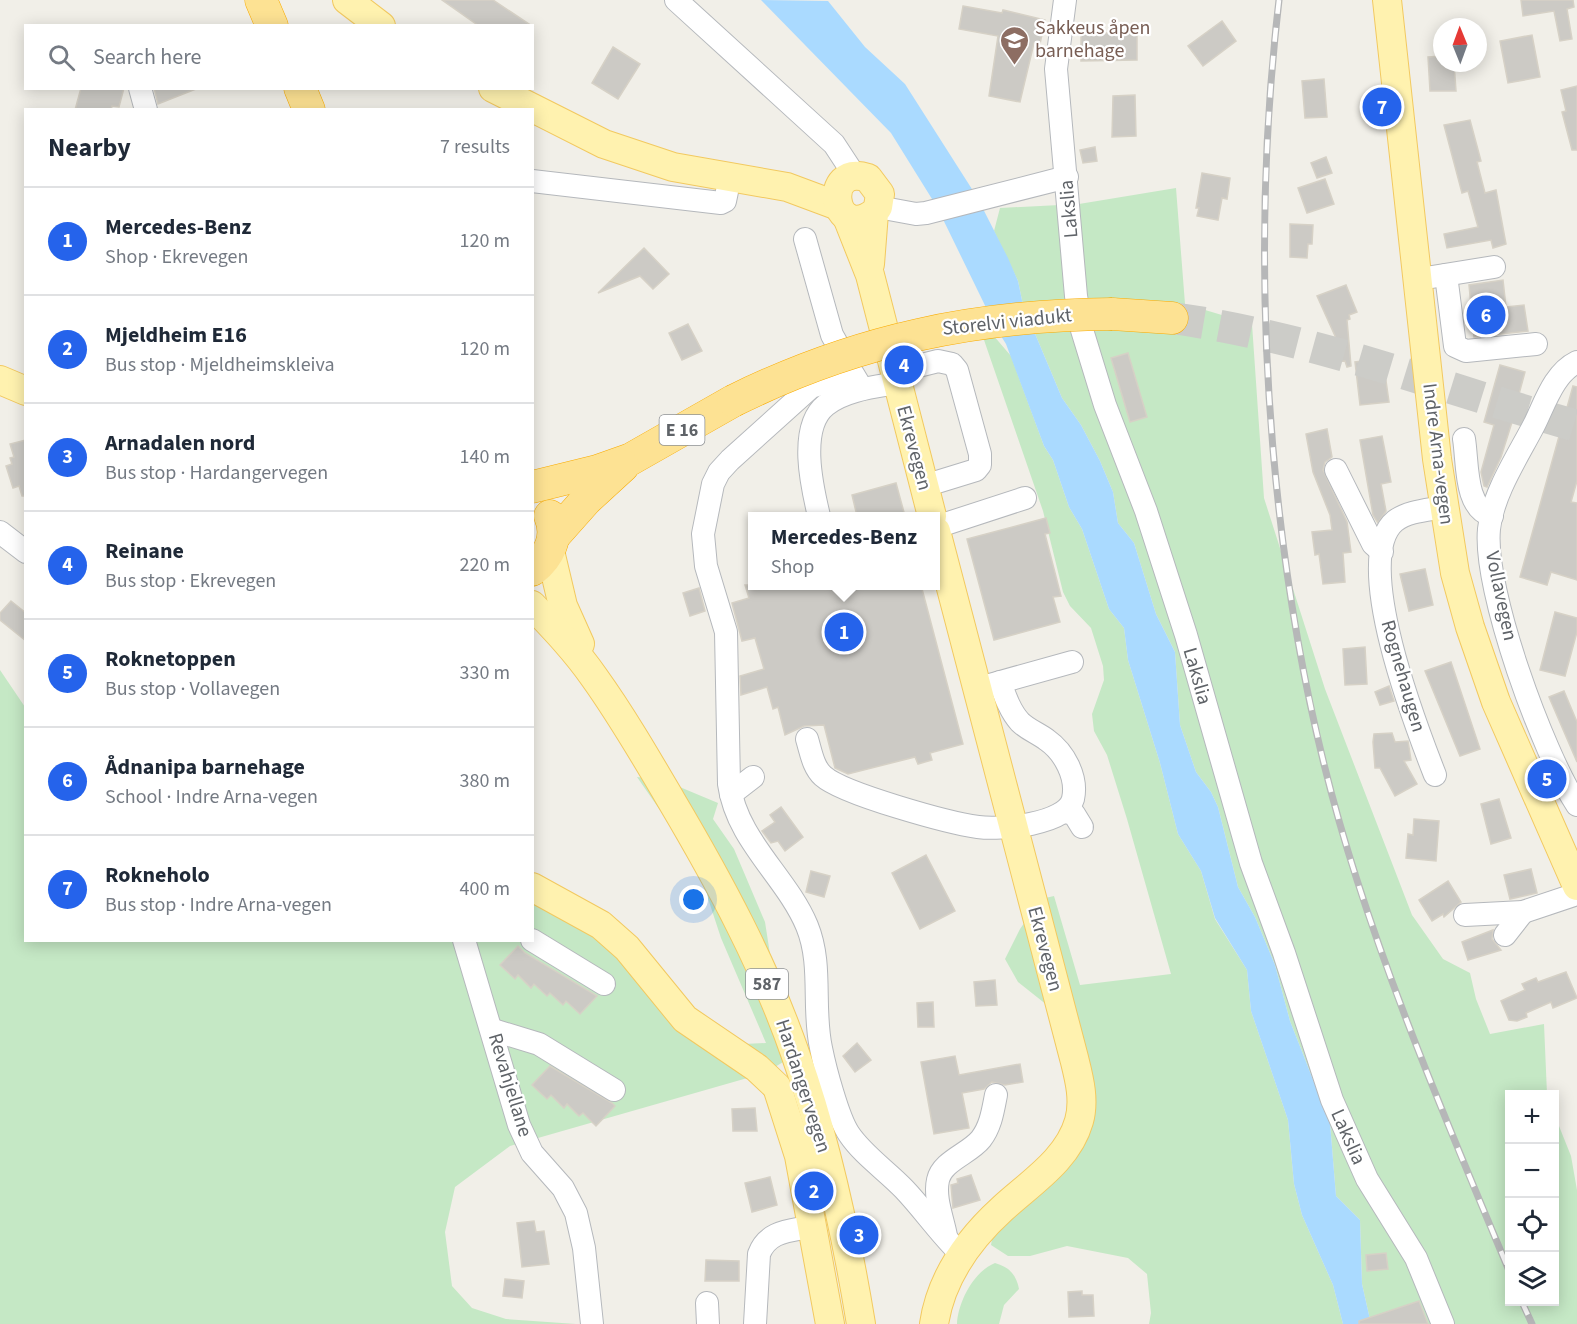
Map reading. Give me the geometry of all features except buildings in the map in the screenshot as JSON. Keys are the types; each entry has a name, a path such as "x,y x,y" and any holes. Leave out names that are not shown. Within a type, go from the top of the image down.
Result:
{"highway":[{"path":"247,0 257,24"},
{"path":"261,0 271,24"},
{"path":"285,90 292,108"},
{"path":"301,90 308,108"},
{"name":"Storelvi viadukt","path":"631,459 733,401 815,364 909,336 992,320 1112,314 1172,318"},
{"name":"E 16","path":"534,487 576,477 631,459"},
{"name":"E 16","path":"545,552 586,500 631,459"},
{"path":"534,496 546,507 553,521 545,552"}],"main road":[{"path":"347,0 378,24"},
{"name":"Indre Arna-vegen","path":"1387,0 1443,507 1461,595 1492,691 1577,886"},
{"path":"497,90 533,108"},
{"path":"534,109 604,144 673,166 856,200"},
{"name":"Ekrevegen","path":"856,200 870,275 931,512"},
{"path":"0,380 24,390"},
{"name":"Ekrevegen","path":"934,1324 954,1247 986,1224 1057,1159 1072,1137 1081,1108 1074,1058 1012,825 988,685 940,541"},
{"name":"Hardangervegen","path":"545,552 563,606 594,676 707,861 760,967 796,1054 830,1168 847,1240 861,1324"},
{"name":"Hardangervegen","path":"534,606 594,676"},
{"path":"534,888 583,912 609,930 627,948 686,1019 757,1068 777,1087 799,1156 830,1324"}],"street":[{"path":"676,0 834,144 856,200 916,214 926,213 989,195 1067,177"},
{"name":"Lakslia","path":"1065,0 1056,69 1076,296 1082,330 1105,405 1150,522 1186,635 1251,863 1343,1126 1367,1179 1416,1258 1443,1324"},
{"path":"141,90 145,108"},
{"path":"534,181 721,202 725,201 730,177"},
{"path":"805,239 832,335 857,382"},
{"path":"1418,279 1494,267"},
{"path":"1446,275 1455,346 1466,351 1536,344"},
{"path":"924,486 976,470 980,465 980,454 957,370 952,364 938,361 896,378 811,387 720,472 708,501 703,548 706,566 726,632 730,794 743,827 799,908 808,928 816,959 816,1009 821,1048 844,1124 860,1146 906,1191 954,1247"},
{"name":"Vollavegen","path":"1577,362 1560,374 1506,481 1491,516 1490,554 1506,631 1531,703 1560,774 1577,805"},
{"path":"818,512 811,481 810,448 813,429 818,414 825,405 857,382"},
{"path":"1464,439 1472,499 1479,511 1491,516"},
{"path":"1336,470 1373,544 1382,552"},
{"path":"940,528 1026,498"},
{"name":"Rognehaugen","path":"1434,775 1411,713 1393,652 1382,590 1382,552 1384,540 1394,522 1415,513 1443,507"},
{"path":"0,532 24,550"},
{"path":"807,739 814,765 821,775 848,790 955,823 992,828 1050,820 1065,812 1072,801 1074,788 1071,774 1060,752 1020,722 988,685 1072,662"},
{"path":"730,794 753,777"},
{"path":"1065,812 1074,814 1082,827"},
{"path":"1465,915 1523,912 1577,894"},
{"path":"1505,935 1523,912"},
{"path":"534,941 604,984"},
{"name":"Revahjellane","path":"465,942 493,1030 508,1090 526,1140 540,1162 563,1188 576,1214 585,1248 592,1324"},
{"path":"493,1030 539,1044 614,1090"},
{"path":"954,1247 937,1192 938,1179 943,1169 981,1139 990,1124 996,1095"},
{"path":"755,1324 759,1254 763,1244 776,1234 813,1226"}],"green space":[{"path":"1176,188 1185,304 1252,324 1264,498 1325,689 1412,915 1443,959 1470,973 1476,999 1490,1034 1544,1024 1547,1090 1505,1090 1505,1306 1559,1306 1559,1126 1571,1156 1577,1190 1577,1324 1371,1324 1362,1284 1360,1220 1336,1196 1330,1123 1290,1021 1275,965 1255,917 1238,887 1218,807 1211,792 1196,772 1180,725 1175,652 1156,614 1134,543 1118,523 1113,492 1100,461 1081,425 1062,398 1023,305 1018,281 994,231 1000,208 1079,204"},
{"path":"993,335 1011,356 1044,446 1053,460 1069,507 1082,529 1109,609 1124,628 1128,660 1160,763 1178,834 1201,871 1215,919 1247,970 1251,1011 1288,1120 1294,1184 1302,1215 1333,1285 1343,1324 1149,1324 1151,1313 1147,1274 1128,1258 1067,1246 1030,1256 1008,1256 991,1245 994,1228 1086,1138 1052,1009 1018,982 1005,959 1020,929 1041,899 1054,896 1080,985 1171,974 1107,755 1094,731 1092,714 1104,680 1103,666 1091,628 1070,606 1063,592 1043,511 984,340 985,337"},
{"path":"0,670 24,706 24,942 534,942 534,875 696,1013 744,1044 766,1043 721,938 696,862 637,777 663,780 718,803 713,819 734,849 765,922 775,986 798,1053 765,1073 510,1146 455,1187 445,1232 452,1286 472,1308 506,1319 576,1324 0,1324"},
{"path":"995,1263 1011,1272 1019,1289 1004,1305 999,1324 957,1324 960,1306 968,1288 980,1273"}],"water":[{"path":"761,0 828,1 865,47 905,84 977,197 1008,258 1018,281 1023,305 1062,398 1081,425 1100,461 1113,492 1118,523 1134,543 1156,614 1175,652 1180,725 1196,772 1211,792 1218,807 1238,887 1255,917 1275,965 1290,1021 1330,1123 1336,1196 1360,1220 1362,1284 1371,1324 1343,1324 1333,1285 1302,1215 1294,1184 1288,1120 1251,1011 1247,970 1215,918 1201,871 1178,834 1160,763 1128,660 1124,628 1109,609 1082,529 1069,507 1053,460 1044,446 1006,344 937,207 891,133"}],"tunnel":[{"path":"1172,318 1224,327 1326,351 1577,426"}],"railway":[{"path":"1279,0 1269,108 1265,219 1266,331 1273,444 1285,557 1303,668 1327,776 1357,880 1391,980 1505,1261"},
{"path":"1524,1306 1532,1324"}],"place":[{"name":"Sakkeus åpen barnehage","path":"1014,66"},
{"name":"Rokneholo","path":"1382,107"},
{"name":"Ådnanipa barnehage","path":"1486,315"},
{"name":"Reinane","path":"904,365"},
{"name":"Mercedes-Benz","path":"844,632"},
{"name":"Roknetoppen","path":"1547,779"},
{"name":"Mjeldheim E16","path":"814,1191"},
{"name":"Arnadalen nord","path":"859,1235"}]}
